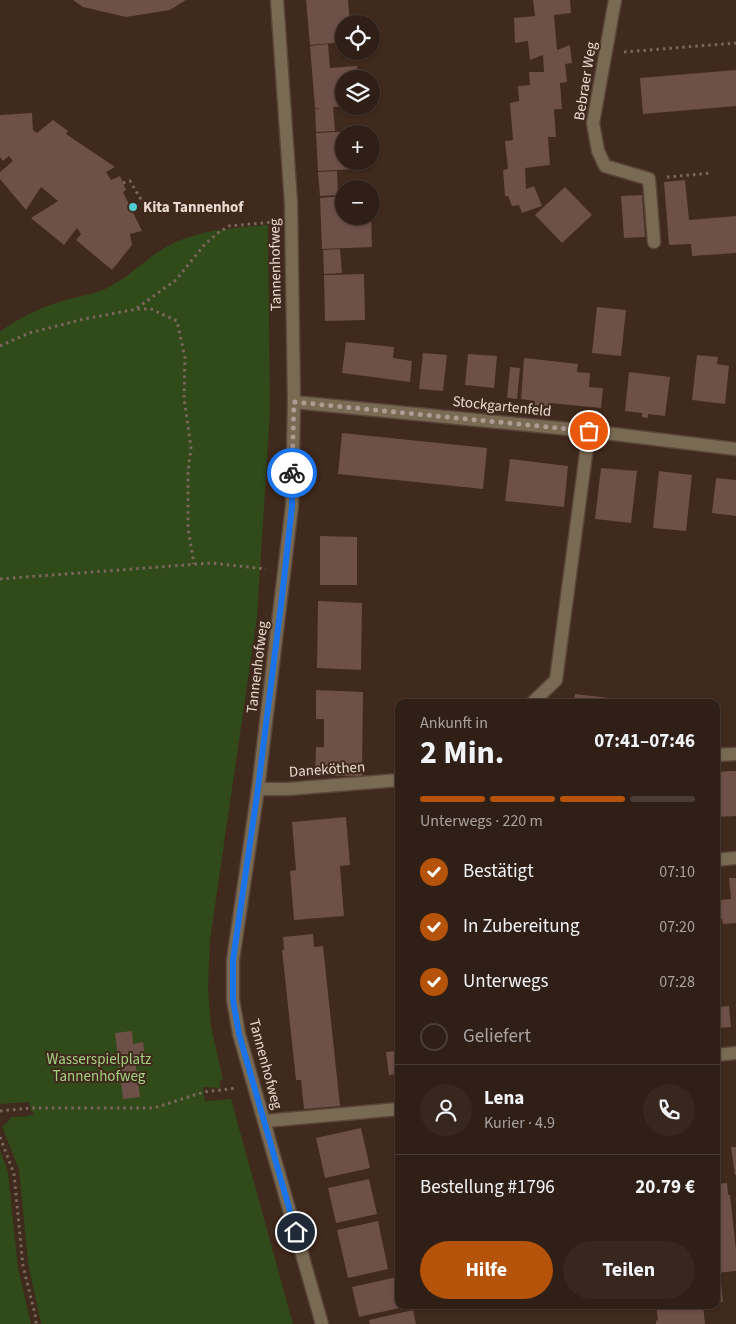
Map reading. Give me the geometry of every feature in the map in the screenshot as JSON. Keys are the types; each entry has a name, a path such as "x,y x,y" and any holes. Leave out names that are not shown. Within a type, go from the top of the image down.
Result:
{"street":[{"name":"Tannenhofweg","path":"277,0 291,221 294,402 292,506 258,788 233,960 233,1000 254,1086 322,1324"},
{"name":"Bebraer Weg","path":"615,0 593,123 598,150 605,166 649,179"},
{"path":"649,179 654,242"},
{"name":"Stockgartenfeld","path":"294,402 589,431 736,449"},
{"path":"536,699 556,680 589,431"},
{"path":"720,755 736,754"},
{"name":"Daneköthen","path":"258,788 288,789 395,780"},
{"path":"720,860 736,858"},
{"path":"720,1055 736,1053"},
{"path":"265,1121 395,1109"}],"path":[{"path":"606,52 736,43"},
{"path":"649,179 712,173"},
{"path":"123,184 130,181 145,206 178,206"},
{"path":"137,309 176,280 205,244 229,226 291,221"},
{"path":"0,346 29,333 84,319 137,309 151,309 177,321 185,358 184,398 191,448 188,471 188,528 194,564"},
{"path":"0,578 211,563 284,571"},
{"path":"0,1111 30,1108 154,1108 204,1092 254,1086"},
{"path":"0,1137 14,1174 23,1266 36,1324"}],"green space":[{"name":"Wasserspielplatz Tannenhofweg","path":"268,225 270,412 257,617 210,940 208,989 211,1026 223,1080 220,1080 220,1088 203,1087 205,1101 231,1099 293,1324 41,1324 28,1263 19,1170 2,1126 11,1117 35,1114 31,1111 29,1102 0,1104 0,332 39,309 105,289 126,277 158,252 183,239 211,231"},
{"path":"0,1150 8,1172 18,1268 31,1324 0,1324"}],"building":[{"path":"73,0 186,0 170,10 126,17 83,7"},
{"path":"306,0 348,0 349,15 335,15 335,43 310,45"},
{"path":"533,0 570,0 571,13 554,15 557,50 570,45 572,63 565,64 567,82 560,83 562,109 554,109 556,137 548,137 550,165 525,168 526,189 534,186 542,206 522,213 519,205 512,206 508,196 505,196 503,170 508,169 505,141 513,140 510,103 519,101 518,86 530,85 529,72 544,72 543,55 530,60 528,41 515,43 514,18 535,16"},
{"path":"328,44 330,68 357,66 357,70 335,70 335,107 333,107 335,131 316,132 315,109 322,108 315,108 310,46"},
{"path":"736,70 736,106 643,114 640,78"},
{"path":"32,113 33,130 37,133 53,120 68,131 66,134 115,167 106,172 111,180 120,176 126,190 123,192 142,231 130,234 132,245 112,270 76,240 81,234 77,228 64,245 31,218 58,201 41,187 26,210 0,179 0,172 13,161 9,156 3,161 0,157 0,115"},
{"path":"335,132 335,170 338,170 318,171 316,133"},
{"path":"337,171 335,195 320,196 318,172"},
{"path":"685,180 689,220 736,216 736,253 692,256 691,244 669,245 664,182"},
{"path":"565,187 592,215 562,243 535,215"},
{"path":"642,195 645,237 624,238 621,196"},
{"path":"335,197 335,225 371,225 372,247 322,249 320,198"},
{"path":"340,249 342,273 324,274 323,250"},
{"path":"364,274 365,320 325,321 324,275"},
{"path":"597,307 626,310 621,356 592,353"},
{"path":"346,342 394,347 393,358 412,361 410,382 342,373"},
{"path":"423,353 447,355 443,391 419,389"},
{"path":"468,354 497,356 494,388 465,385"},
{"path":"697,355 718,357 717,364 729,366 725,404 692,400"},
{"path":"524,358 578,364 577,372 590,373 589,387 603,388 601,408 550,403 549,406 534,405 535,401 521,399"},
{"path":"510,367 520,368 517,399 507,398"},
{"path":"629,372 670,377 665,416 648,414 648,418 642,417 642,413 625,411"},
{"path":"342,433 487,448 483,489 338,474"},
{"path":"510,459 568,466 564,507 505,501"},
{"path":"601,468 637,471 631,523 595,519"},
{"path":"659,471 692,475 686,531 653,528"},
{"path":"716,478 736,480 736,516 712,513"},
{"path":"320,536 357,537 357,585 320,585"},
{"path":"318,601 362,603 361,670 317,668"},
{"path":"316,690 363,692 362,776 315,775 316,747 324,747 324,719 316,719"},
{"path":"575,694 617,699 574,699"},
{"path":"736,771 736,816 720,817 720,772"},
{"path":"346,817 350,865 340,866 344,916 294,920 290,871 296,870 292,822"},
{"path":"729,878 736,878 736,923 723,924 722,919 720,919 720,900 731,899"},
{"path":"313,934 314,947 323,946 340,1106 304,1109 301,1080 296,1080 282,950 284,950 283,937"},
{"path":"729,1006 731,1027 720,1028 720,1007"},
{"path":"132,1031 133,1044 143,1042 145,1059 135,1060 140,1097 123,1099 115,1033"},
{"path":"395,1051 395,1074 389,1075 386,1052"},
{"path":"361,1128 370,1168 325,1178 316,1138"},
{"path":"731,1147 736,1147 736,1175 735,1175"},
{"path":"369,1179 377,1214 336,1223 328,1188"},
{"path":"727,1183 728,1195 730,1195 736,1250 736,1271 720,1273 720,1184"},
{"path":"378,1221 388,1269 348,1278 337,1230"},
{"path":"395,1277 395,1309 359,1317 352,1287"},
{"path":"720,1282 723,1302 720,1302"},
{"path":"657,1309 703,1309 705,1324 656,1324 658,1320"},
{"path":"413,1310 416,1324 370,1324 369,1320"}],"way so far":[{"path":"292,473 294,402 589,431"}],"place":[{"name":"Kita Tannenhof","path":"133,207"}],"route":[{"path":"292,473 292,506 282,597 258,788 233,960 233,1000 239,1034 296,1232"}]}
